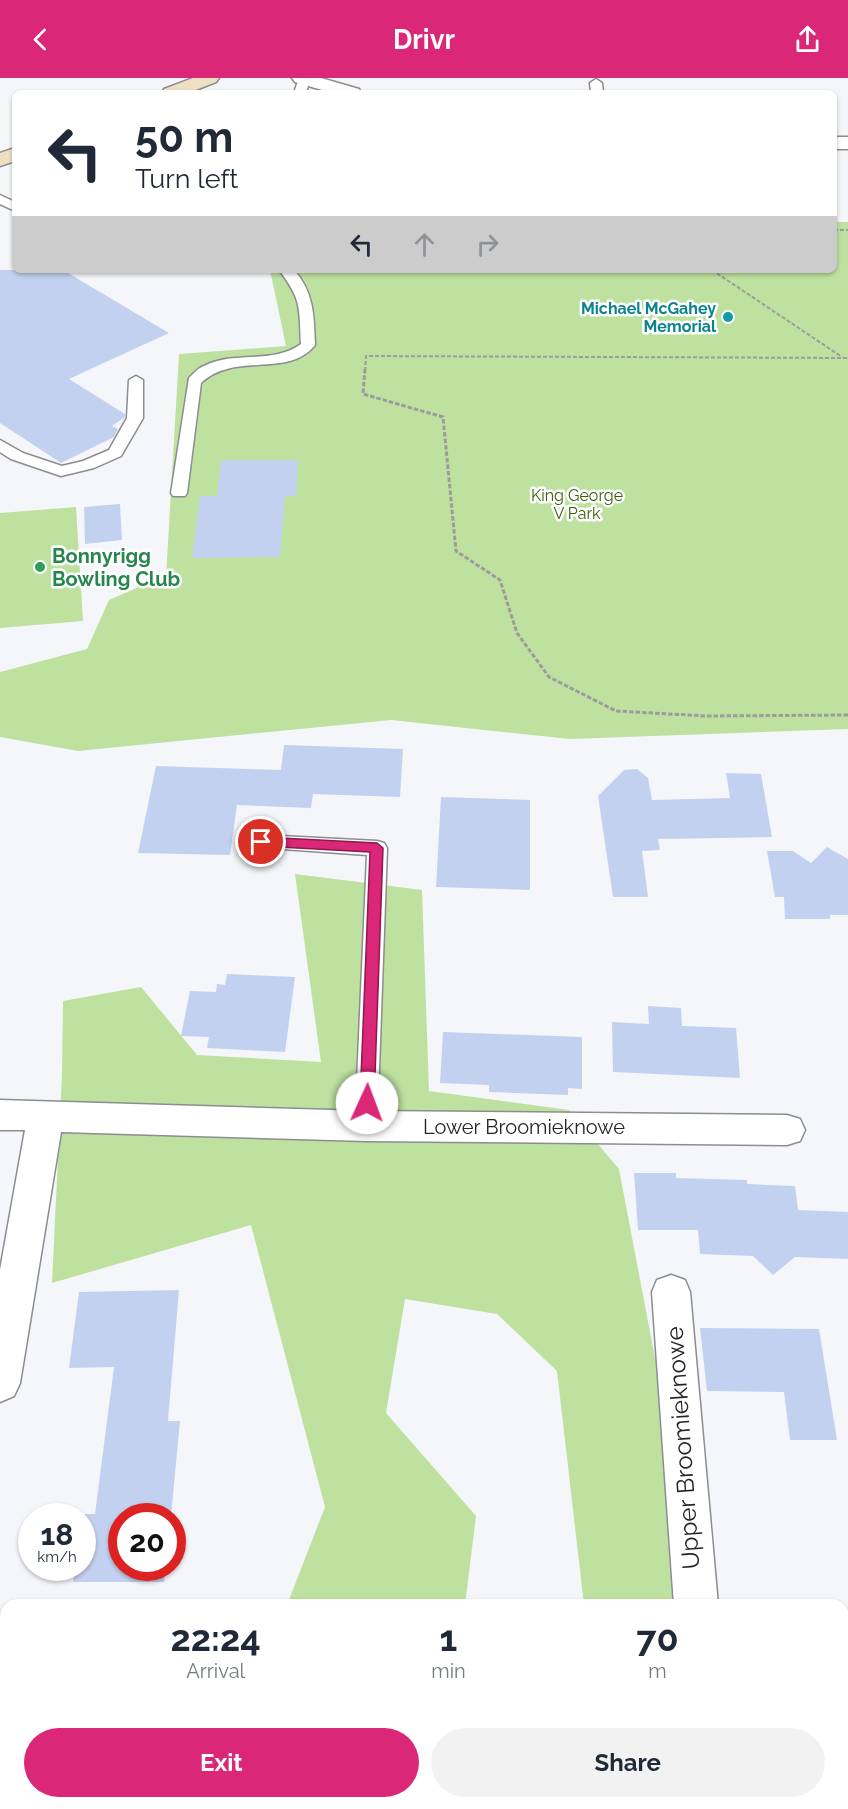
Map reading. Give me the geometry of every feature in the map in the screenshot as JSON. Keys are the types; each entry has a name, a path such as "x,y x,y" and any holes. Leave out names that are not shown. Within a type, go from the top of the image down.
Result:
{"main road":[{"path":"179,90 210,78"}],"street":[{"path":"302,83 337,90"},
{"name":"Lower Broomieknowe","path":"0,1115 366,1126 787,1130"},
{"path":"0,1383 45,1118"},
{"name":"Upper Broomieknowe","path":"671,1292 696,1599"}],"lane":[{"path":"179,493 194,381 208,369 231,362 282,358 299,354 308,345 305,297 298,281 289,273"},
{"path":"0,445 17,456 62,471 88,465 115,453 135,418 136,380"},
{"path":"261,842 377,848 366,1126"}],"path":[{"path":"716,273 842,358"},
{"path":"848,358 366,356 363,394 443,417 456,551 501,580 517,633 549,677 616,711 706,716 848,715"}],"green space":[{"name":"King George V Park","path":"837,222 848,222 848,729 570,739 391,720 78,751 0,737 0,672 87,649 109,600 166,577 179,354 286,346 271,273 837,273"},
{"name":"Bonnyrigg Bowling Club","path":"76,507 83,621 0,628 0,513"},
{"path":"295,874 422,890 429,1091 569,1110 619,1169 701,1599 583,1599 557,1371 497,1314 405,1299 386,1413 476,1516 466,1599 289,1599 325,1507 251,1225 52,1283 62,1075 63,1001 141,987 197,1055 321,1062"}],"building":[{"path":"0,270 12,270 12,273 68,273 169,333 69,379 125,414 125,417 112,426 118,429 114,437 61,463 0,423"},
{"path":"221,460 298,460 296,496 285,496 280,557 192,558 200,496 217,496"},
{"path":"120,504 122,540 85,544 84,507"},
{"path":"284,745 403,749 400,797 313,794 311,808 237,805 230,855 138,853 156,766 281,770"},
{"path":"637,769 648,778 652,800 730,798 726,773 761,774 772,837 658,839 660,850 642,851 648,897 613,897 598,796 624,770"},
{"path":"441,797 530,800 530,890 436,887"},
{"path":"827,847 848,859 848,915 830,915 830,919 785,919 784,897 775,897 767,851 793,851 811,863"},
{"path":"227,974 295,977 285,1052 207,1048 209,1037 181,1036 190,991 216,992 217,984 225,985"},
{"path":"648,1006 681,1008 682,1026 736,1028 740,1078 613,1072 612,1022 649,1024"},
{"path":"443,1032 582,1037 582,1089 568,1088 568,1095 489,1092 489,1085 440,1083"},
{"path":"634,1173 676,1173 676,1178 747,1180 747,1184 795,1186 798,1210 848,1212 848,1259 795,1257 773,1275 753,1256 700,1254 698,1230 638,1230"},
{"path":"179,1290 168,1421 180,1421 172,1503 108,1503 108,1581 164,1582 73,1582 96,1581 96,1506 114,1367 69,1368 79,1292"},
{"path":"700,1328 819,1329 837,1440 790,1440 784,1392 707,1391"}],"place":[{"name":"Michael McGahey Memorial","path":"728,317"},
{"name":"Bonnyrigg Bowling Club","path":"40,567"}],"route":[{"path":"261,842 377,848 367,1103"}]}
